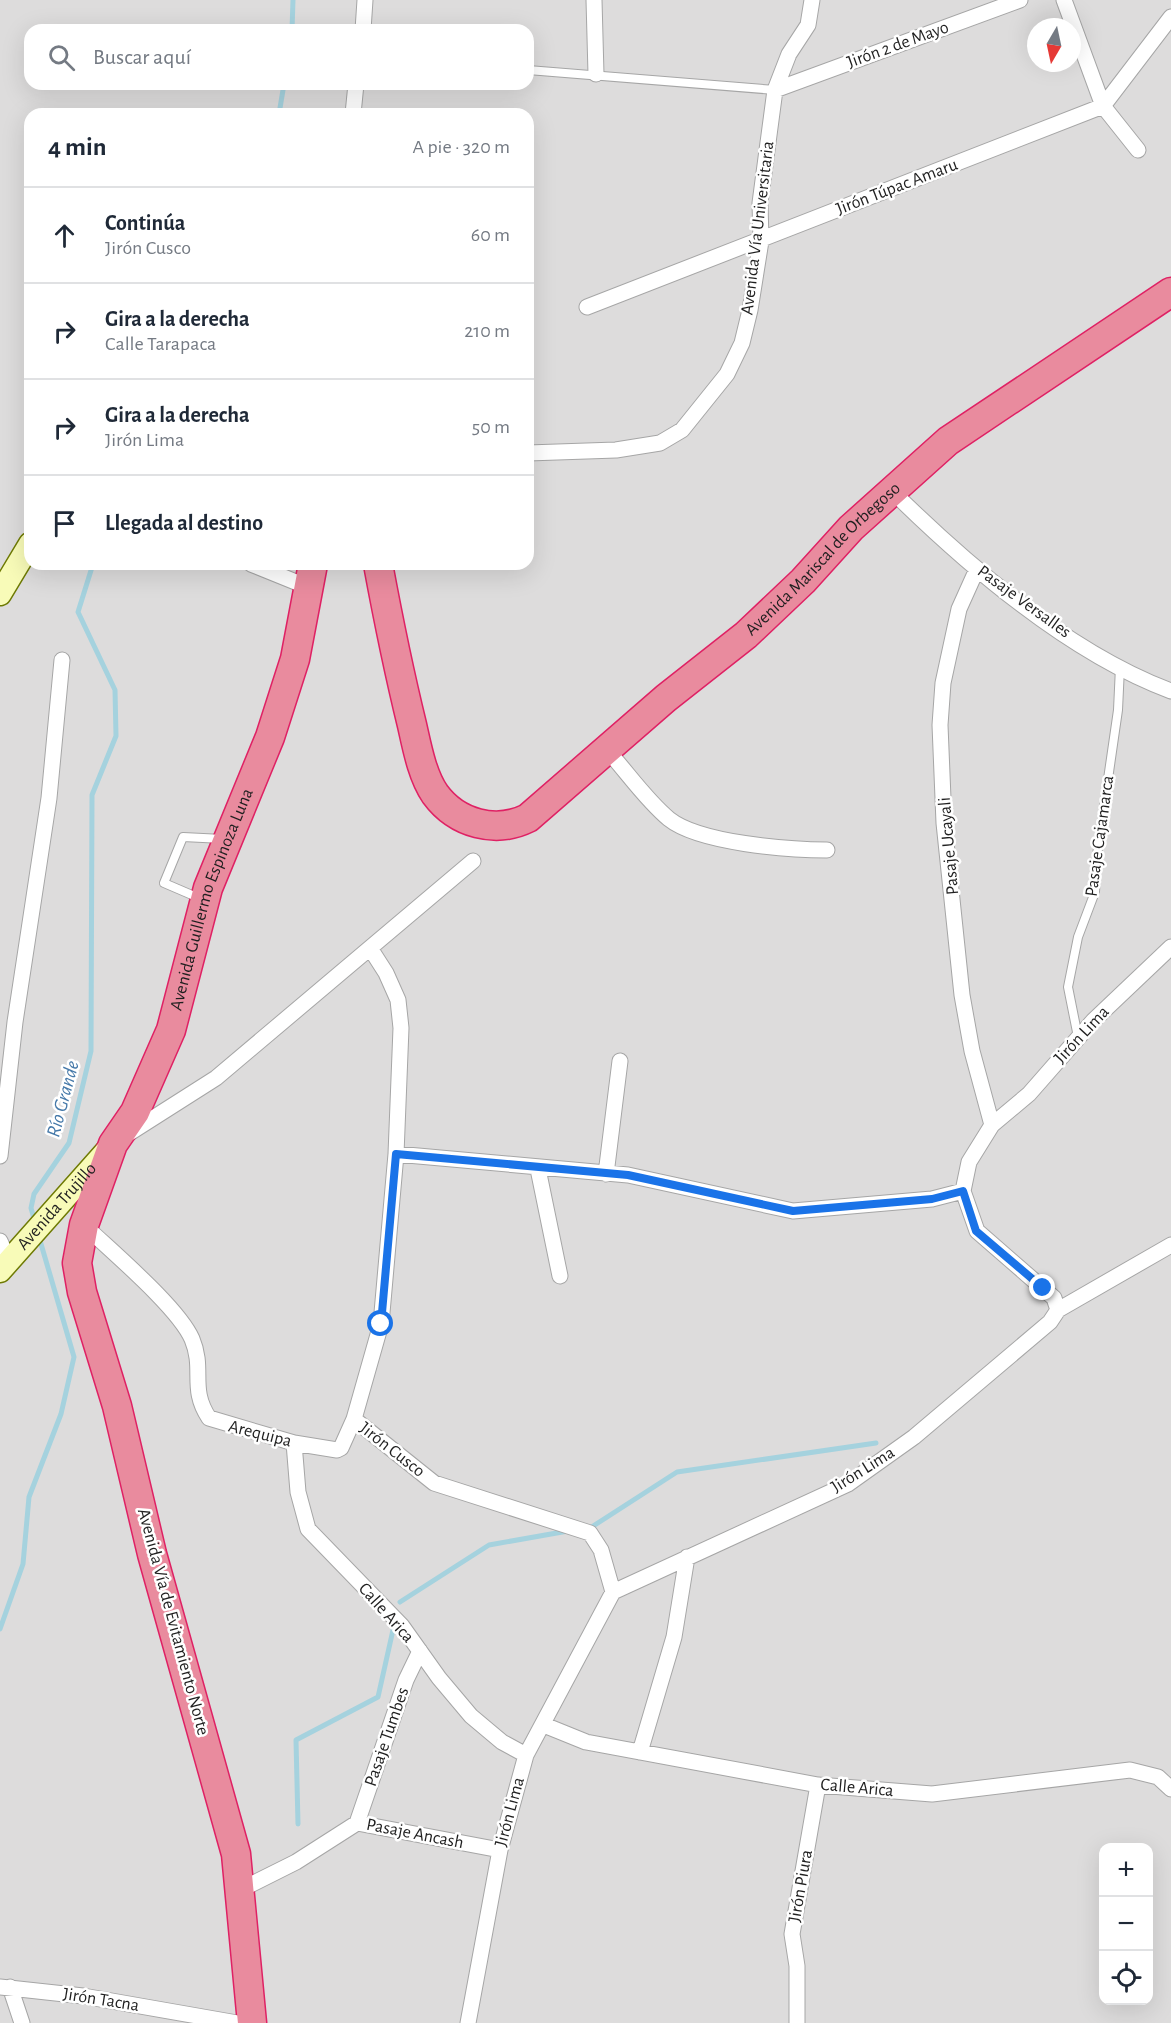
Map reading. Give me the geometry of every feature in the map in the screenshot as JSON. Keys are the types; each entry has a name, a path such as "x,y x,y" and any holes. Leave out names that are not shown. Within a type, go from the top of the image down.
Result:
{"highway":[{"name":"Avenida Mariscal de Orbegoso","path":"379,570 398,667 420,758 434,793 451,810 467,820 482,825 515,825 528,818 746,635 803,581 851,528 948,441 1171,292"},
{"name":"Avenida Guillermo Espinoza Luna","path":"84,1225 113,1144 135,1112 163,1055 205,900 270,737 295,659 311,576"},
{"name":"Avenida Vía de Evitamiento Norte","path":"84,1225 77,1263 82,1292 117,1406 152,1554 236,1854 252,2023"}],"street":[{"path":"363,24 365,0"},
{"path":"594,0 596,74"},
{"name":"Avenida Vía Universitaria","path":"534,453 616,450 660,443 682,430 727,374 742,343 761,241 760,203 775,90 789,54 808,25 812,0"},
{"name":"Jirón 2 de Mayo","path":"775,90 1020,0"},
{"path":"1064,0 1103,106 1138,150"},
{"path":"1103,106 1171,17"},
{"path":"354,108 355,90"},
{"name":"Jirón Túpac Amaru","path":"587,307 1103,106"},
{"name":"Pasaje Versalles","path":"892,491 976,569 1045,621 1120,667 1171,691"},
{"path":"0,594 24,554"},
{"name":"Pasaje Ucayali","path":"976,569 959,609 943,683 940,725 944,823 962,995 972,1051 992,1125"},
{"path":"281,570 311,576"},
{"path":"0,1156 18,1000 49,798 62,660"},
{"path":"607,750 662,812 690,831 765,846 827,850"},
{"path":"113,1144 216,1078 473,861"},
{"name":"Jirón Lima","path":"468,2023 500,1850 526,1755 614,1592 848,1484 914,1437 1050,1322 1058,1310 1054,1298 976,1231 963,1191 969,1161 992,1125 1029,1094 1078,1039 1171,947"},
{"name":"Jirón Cusco","path":"370,948 386,973 398,1000 401,1028 396,1154 381,1324 354,1419 434,1483 590,1533 602,1550 614,1592"},
{"path":"606,1174 620,1061"},
{"name":"Avenida Trujillo","path":"6,1257 50,1215 113,1144"},
{"path":"396,1154 538,1169 628,1175 793,1211 932,1199 963,1191"},
{"path":"538,1169 560,1276"},
{"name":"Arequipa","path":"84,1225 170,1308 192,1338 199,1364 197,1394 208,1418 294,1443 337,1450 345,1444 354,1419"},
{"path":"1058,1310 1171,1245"},
{"name":"Calle Arica","path":"294,1443 298,1492 308,1529 402,1626 471,1716 502,1742 526,1755"},
{"path":"640,1752 674,1637 687,1557"},
{"name":"Pasaje Tumbes","path":"357,1823 406,1680 420,1651"},
{"name":"Calle Arica","path":"544,1725 586,1742 818,1785 932,1794 1130,1770 1158,1777 1171,1789"},
{"name":"Jirón Piura","path":"797,2023 797,1966 792,1934 818,1785"},
{"name":"Pasaje Ancash","path":"240,1890 296,1862 357,1823 500,1850"},
{"path":"5,1987 22,2023"},
{"name":"Jirón Tacna","path":"5,1987 83,1996 237,2023"}],"lane":[{"path":"534,70 775,90"},
{"name":"Pasaje Cajamarca","path":"1078,1039 1068,987 1078,937 1095,892 1097,855 1118,710 1120,667"},
{"path":"205,900 164,883 183,837 228,839"}],"shaded area":[{"path":"0,0 1171,0 1171,2023 0,2023"}],"waterway":[{"name":"Río Grande","path":"292,24 293,0"},
{"name":"Río Grande","path":"280,108 283,90"},
{"name":"Río Grande","path":"35,1222 31,1208 34,1194 69,1143 91,1051 92,795 116,736 115,690 78,612 91,570"},
{"name":"Río Grande","path":"0,1629 23,1564 29,1497 61,1414 74,1357 39,1237"},
{"path":"590,1528 677,1472 876,1443"},
{"path":"400,1602 489,1545 568,1531"},
{"path":"298,1824 296,1740 378,1697 393,1630"}],"route":[{"path":"381,1324 396,1154 538,1169 628,1175 793,1211 932,1199 963,1191 976,1231 1043,1288"}]}
